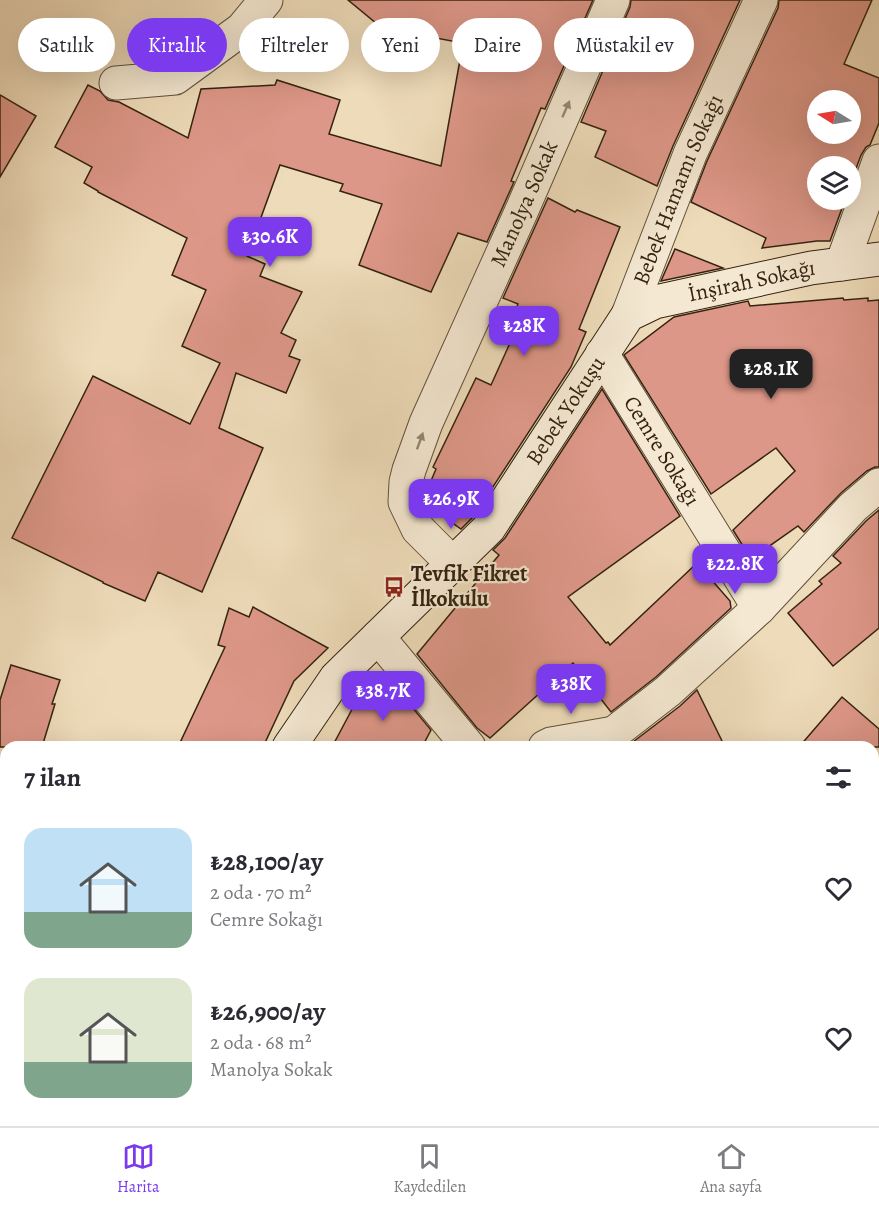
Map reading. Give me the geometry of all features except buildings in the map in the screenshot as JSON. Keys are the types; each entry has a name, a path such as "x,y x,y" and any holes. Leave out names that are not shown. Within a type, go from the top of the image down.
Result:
{"street":[{"path":"116,83 175,78 242,29 266,0"},
{"name":"Manolya Sokak","path":"453,564 418,529 405,502 406,482 426,423 613,0"},
{"name":"Bebek Hamamı Sokağı","path":"628,315 690,154 761,0"},
{"path":"842,264 879,161"},
{"name":"İnşirah Sokağı","path":"628,315 655,302 811,268 879,259"},
{"name":"Bebek Yokuşu","path":"293,741 336,678 489,528 628,315"},
{"name":"Cemre Sokağı","path":"603,354 759,608"},
{"path":"600,741 616,740 759,608 853,507 879,485"},
{"path":"378,637 464,741"}],"place":[{"name":"Tevfik Fikret İlkokulu","path":"394,587"}]}
